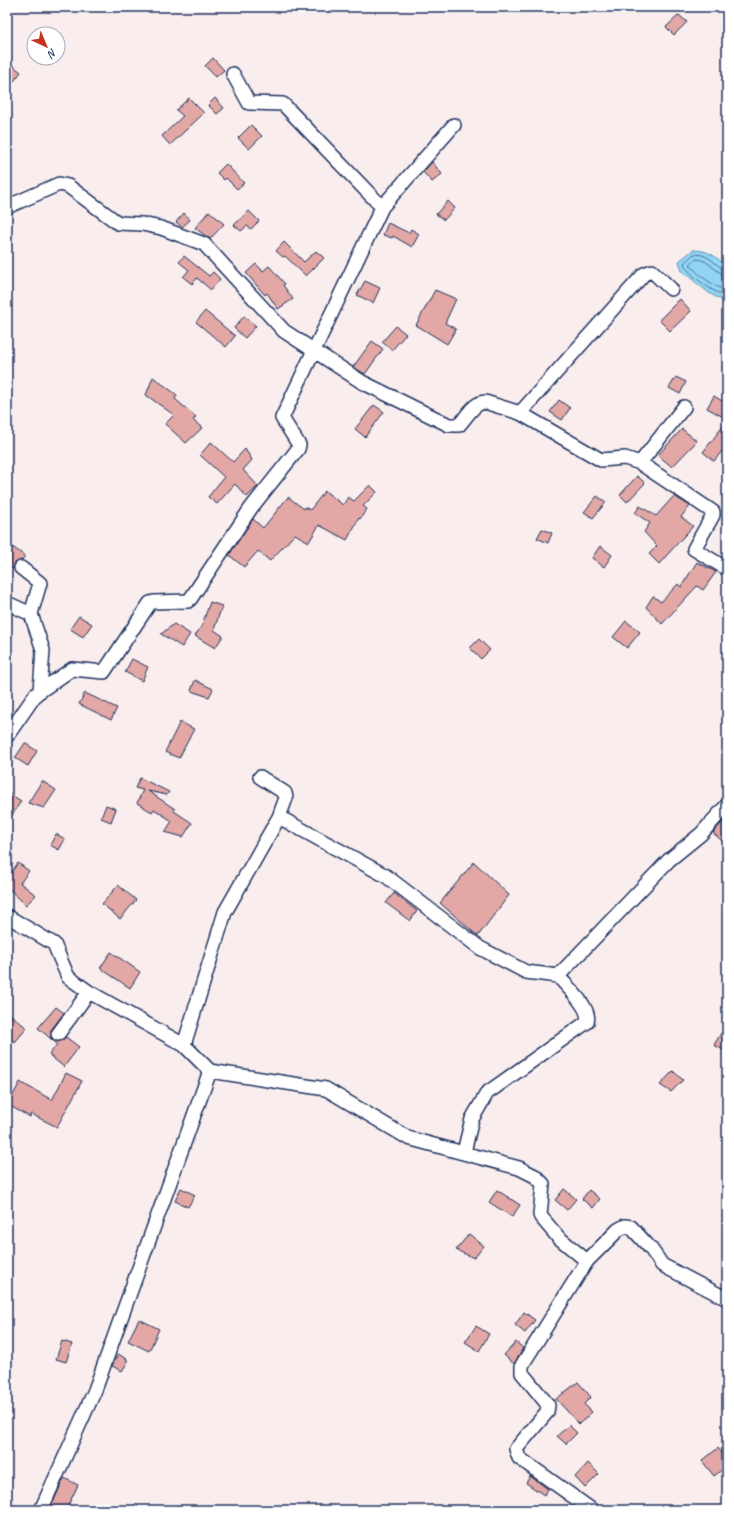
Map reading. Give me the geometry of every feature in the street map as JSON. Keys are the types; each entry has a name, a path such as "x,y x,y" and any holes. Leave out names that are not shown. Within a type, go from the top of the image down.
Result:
{"street":[{"path":"233,74 249,104 282,104 285,106 382,207"},
{"path":"7,736 40,691 72,669 104,672 150,604 154,602 188,601 191,598 251,508 298,449 299,445 282,418 312,350 382,207 454,125"},
{"path":"7,207 59,184 65,184 118,223 142,224 161,228 204,244 280,328 362,382 449,425 459,426 481,402 520,413 602,460 626,458 640,463 714,512 694,549 727,569"},
{"path":"520,413 644,274 652,271 671,288"},
{"path":"640,463 684,407"},
{"path":"21,568 40,583 31,614 43,650 40,691"},
{"path":"7,603 31,614"},
{"path":"184,1045 225,912 279,817 286,798 285,793 260,777"},
{"path":"558,976 668,860 701,834 727,805"},
{"path":"279,817 386,876 480,948 526,972 558,976 586,1009 588,1017 587,1022 487,1093 472,1119 464,1152"},
{"path":"7,916 54,944 66,974 89,992 184,1045 210,1072 326,1089 408,1138 519,1168 536,1176 543,1184 541,1217 558,1237 587,1261"},
{"path":"58,1034 89,992"},
{"path":"41,1510 96,1390 210,1072"},
{"path":"592,1510 519,1458 516,1449 548,1409 548,1405 522,1373 522,1365 587,1261 618,1230 625,1226 631,1226 651,1249 662,1265 727,1299"}],"water":[{"path":"693,250 712,254 727,268 727,298 723,301 709,293 682,271 679,261"}],"building":[{"path":"679,15 687,22 674,35 666,27"},
{"path":"213,58 224,70 216,77 205,66"},
{"path":"7,61 21,72 7,90"},
{"path":"189,98 204,113 170,145 162,136 183,116 176,110"},
{"path":"215,98 224,108 217,114 208,105"},
{"path":"251,125 262,136 249,149 238,138"},
{"path":"432,162 442,174 432,182 423,172"},
{"path":"226,164 244,183 237,189 226,178 224,180 217,173"},
{"path":"448,201 455,208 444,220 436,214"},
{"path":"209,211 224,224 210,239 195,228"},
{"path":"249,211 259,221 251,229 247,226 241,231 234,225"},
{"path":"184,213 190,220 182,227 176,222"},
{"path":"388,223 409,233 411,229 419,234 412,247 393,236 392,238 383,235"},
{"path":"284,242 304,262 316,251 324,258 306,276 285,256 283,257 276,251"},
{"path":"184,256 209,276 213,272 220,279 211,290 197,278 192,284 183,277 189,270 179,262"},
{"path":"256,264 263,271 269,266 285,284 283,285 293,299 278,309 267,293 265,295 246,273"},
{"path":"365,281 380,288 373,303 357,295"},
{"path":"435,290 456,299 445,323 456,329 447,344 416,325"},
{"path":"680,299 691,311 670,331 659,320"},
{"path":"205,311 235,336 226,347 196,322"},
{"path":"244,316 256,326 245,338 234,328"},
{"path":"396,326 406,334 392,350 382,342"},
{"path":"372,341 383,349 365,374 353,367"},
{"path":"153,377 177,395 175,399 196,417 193,420 202,428 186,443 165,424 174,415 146,395"},
{"path":"676,377 686,382 680,394 669,388"},
{"path":"714,396 727,404 727,419 707,408"},
{"path":"559,400 570,408 562,420 550,412"},
{"path":"374,405 384,412 365,437 355,429"},
{"path":"727,421 727,445 714,461 703,452"},
{"path":"682,429 697,441 672,467 658,455"},
{"path":"211,442 233,462 245,449 252,460 243,470 258,486 247,497 235,484 217,504 208,497 224,477 200,455"},
{"path":"637,476 645,483 627,502 620,495"},
{"path":"370,485 377,492 363,506 367,509 360,519 359,518 347,540 319,525 309,542 295,534 270,561 258,551 244,567 229,555 253,519 263,528 288,497 304,509 305,507 310,510 325,491 343,505 348,497 354,501"},
{"path":"597,496 606,502 593,518 584,512"},
{"path":"674,496 690,506 681,517 693,526 659,564 649,554 657,546 644,532 650,523 635,513 640,506 656,516"},
{"path":"542,529 552,533 548,543 537,538"},
{"path":"7,543 25,556 22,560 15,563 13,569 7,565"},
{"path":"600,546 612,555 604,567 592,558"},
{"path":"697,562 716,572 703,590 697,586 662,624 646,607 653,596 661,602 678,584 681,587"},
{"path":"210,602 222,606 214,630 223,636 215,648 195,636 202,625"},
{"path":"79,616 92,624 83,637 70,629"},
{"path":"626,621 640,632 627,648 613,637"},
{"path":"174,624 190,634 182,647 161,634"},
{"path":"479,639 490,650 481,659 470,648"},
{"path":"132,659 148,667 142,681 125,672"},
{"path":"195,680 213,689 209,697 191,691"},
{"path":"85,693 117,708 111,720 79,704"},
{"path":"180,722 194,729 179,758 165,752"},
{"path":"25,743 37,751 28,766 15,758"},
{"path":"140,778 169,792 167,795 148,791 175,809 174,811 192,823 183,837 165,832 172,821 154,809 152,812 137,803 143,790 135,788"},
{"path":"42,781 56,790 44,808 28,803"},
{"path":"7,792 21,801 7,823"},
{"path":"106,805 116,809 111,822 101,818"},
{"path":"727,817 727,845 713,833"},
{"path":"56,834 65,839 59,850 50,845"},
{"path":"474,862 509,895 478,936 440,903"},
{"path":"18,863 29,871 20,883 36,895 26,905 7,887 7,878"},
{"path":"118,885 136,900 120,919 102,904"},
{"path":"394,893 417,911 410,921 386,903"},
{"path":"111,952 140,972 130,988 100,968"},
{"path":"56,1007 64,1013 51,1030 51,1038 58,1042 66,1037 79,1047 64,1067 49,1055 57,1044 38,1028"},
{"path":"7,1012 27,1028 15,1042 7,1036"},
{"path":"721,1033 727,1036 727,1052 714,1045"},
{"path":"673,1071 683,1080 671,1092 660,1085"},
{"path":"66,1073 82,1081 57,1127 31,1114 30,1117 8,1105 20,1082 52,1100"},
{"path":"181,1188 195,1195 188,1207 175,1201"},
{"path":"564,1189 576,1199 567,1210 555,1200"},
{"path":"497,1190 520,1205 512,1217 489,1202"},
{"path":"589,1190 600,1199 593,1208 582,1199"},
{"path":"469,1234 484,1246 474,1258 456,1250"},
{"path":"524,1312 535,1320 525,1333 515,1325"},
{"path":"139,1319 159,1329 149,1351 128,1341"},
{"path":"476,1326 489,1334 479,1351 465,1342"},
{"path":"62,1341 72,1344 66,1362 56,1359"},
{"path":"516,1342 523,1348 514,1364 504,1355"},
{"path":"118,1354 127,1359 127,1363 122,1371 112,1366"},
{"path":"578,1382 591,1397 584,1404 592,1412 579,1424 556,1399"},
{"path":"569,1425 577,1433 566,1444 557,1436"},
{"path":"718,1448 727,1459 727,1466 714,1476 702,1461"},
{"path":"588,1463 599,1474 585,1488 575,1477"},
{"path":"530,1476 548,1489 544,1495 526,1483"},
{"path":"64,1478 78,1485 66,1510 57,1510 51,1507"}]}
